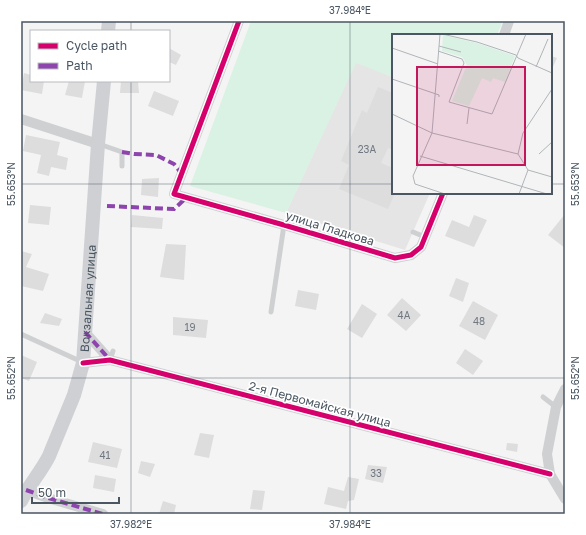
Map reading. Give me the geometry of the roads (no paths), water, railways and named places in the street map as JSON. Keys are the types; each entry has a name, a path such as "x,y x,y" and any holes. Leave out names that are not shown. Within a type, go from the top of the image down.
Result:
{"street":[{"name":"улица Гладкова","path":"239,21 174,194 395,258 411,255 421,247 443,194"},
{"path":"504,34 509,21"},
{"name":"Вокзальная улица","path":"23,493 49,456 76,378 83,363 98,144 104,82"},
{"path":"21,119 98,144"},
{"path":"85,332 112,356"},
{"name":"2-я Первомайская улица","path":"83,363 112,356 550,474"},
{"path":"565,389 556,407 547,454 550,474 565,499"},
{"path":"23,493 48,498 103,514"}],"lane":[{"path":"98,144 122,152 122,166"},
{"path":"271,312 284,225"},
{"path":"413,232 425,237"},
{"path":"21,334 83,363"},
{"path":"543,397 556,407"}]}
